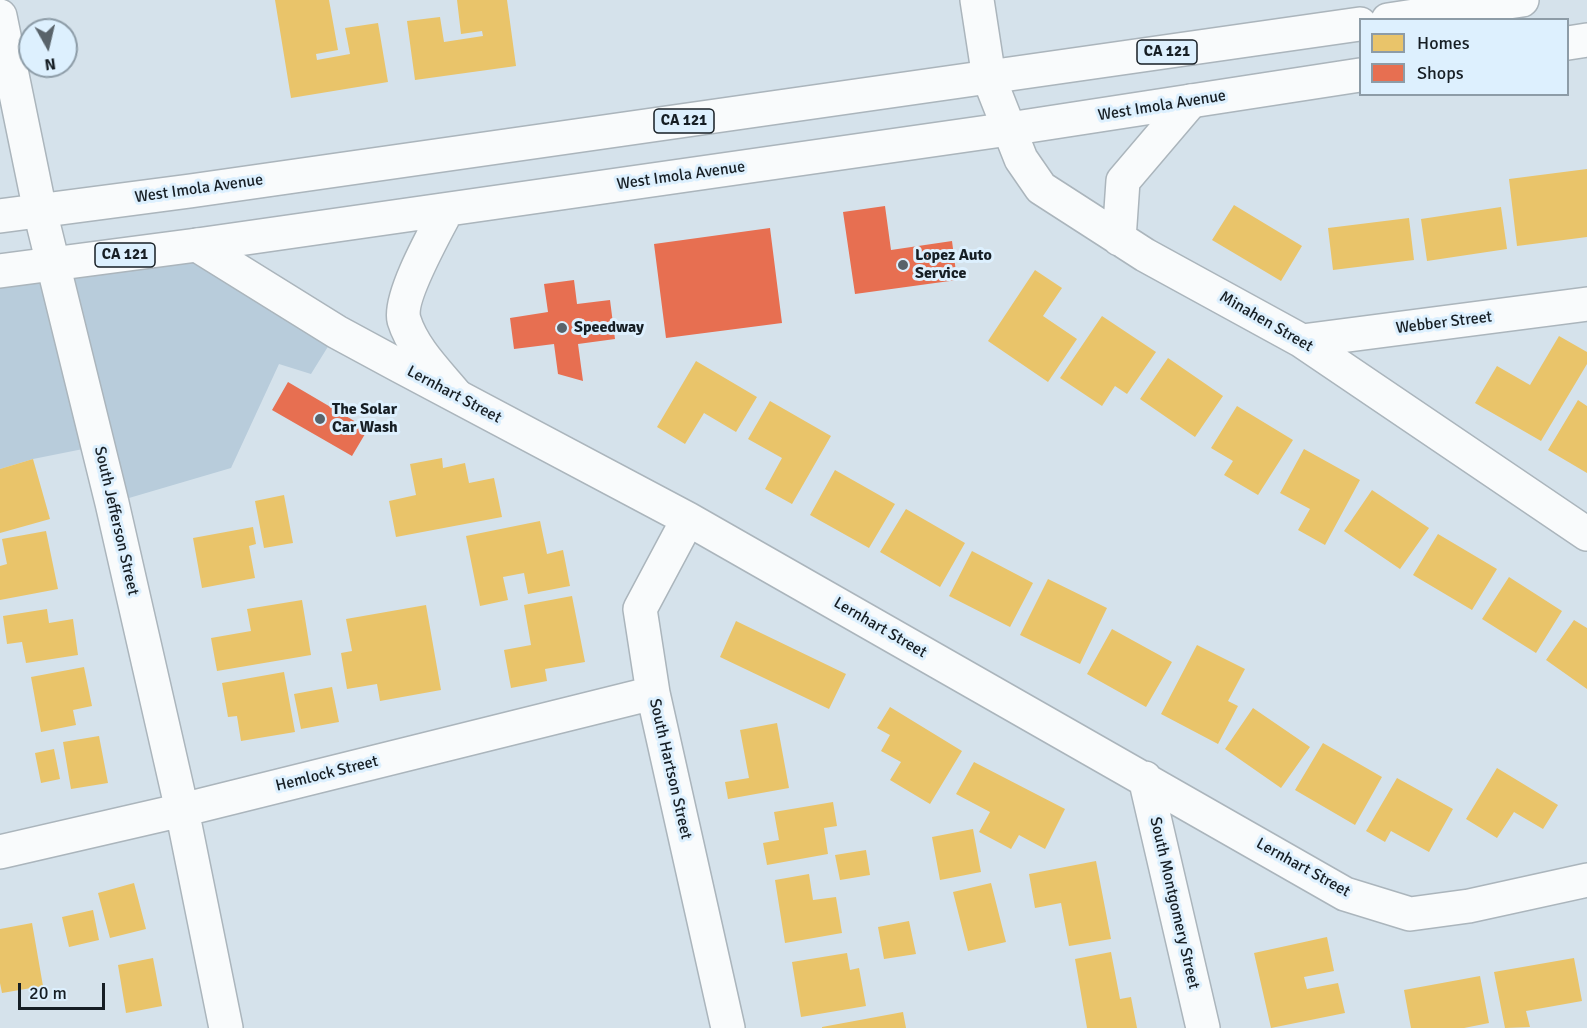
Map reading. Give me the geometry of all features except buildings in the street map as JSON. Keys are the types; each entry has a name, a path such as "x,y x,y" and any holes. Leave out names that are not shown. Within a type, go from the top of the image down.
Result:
{"street":[{"name":"Minahen Street","path":"977,0 989,78 1021,159 1041,188 1145,255 1302,341 1587,534"},
{"path":"1401,18 1522,0"},
{"name":"South Jefferson Street","path":"0,16 40,211 112,503 182,810 226,1028"},
{"name":"West Imola Avenue","path":"0,216 190,191 1359,24"},
{"path":"1569,43 1587,40"},
{"name":"West Imola Avenue","path":"0,272 1009,129 1359,75"},
{"path":"1119,239 1123,181 1191,101"},
{"path":"447,210 409,286 403,317 414,343 456,395"},
{"name":"Lernhart Street","path":"197,245 338,332 688,519 1346,894 1410,914 1469,906 1587,880"},
{"name":"Webber Street","path":"1302,341 1587,304"},
{"name":"South Hartson Street","path":"688,519 640,609 653,693 728,1028"},
{"name":"Hemlock Street","path":"0,852 182,810 653,693"},
{"name":"South Montgomery Street","path":"1145,778 1203,1028"}],"shaded area":[{"path":"197,245 337,332 311,374 279,364 231,468 112,503 98,446 33,459 0,469 0,271"}],"place":[{"name":"Lopez Auto Service","path":"903,265"},
{"name":"Speedway","path":"562,328"},
{"name":"The Solar Car Wash","path":"320,419"}]}
